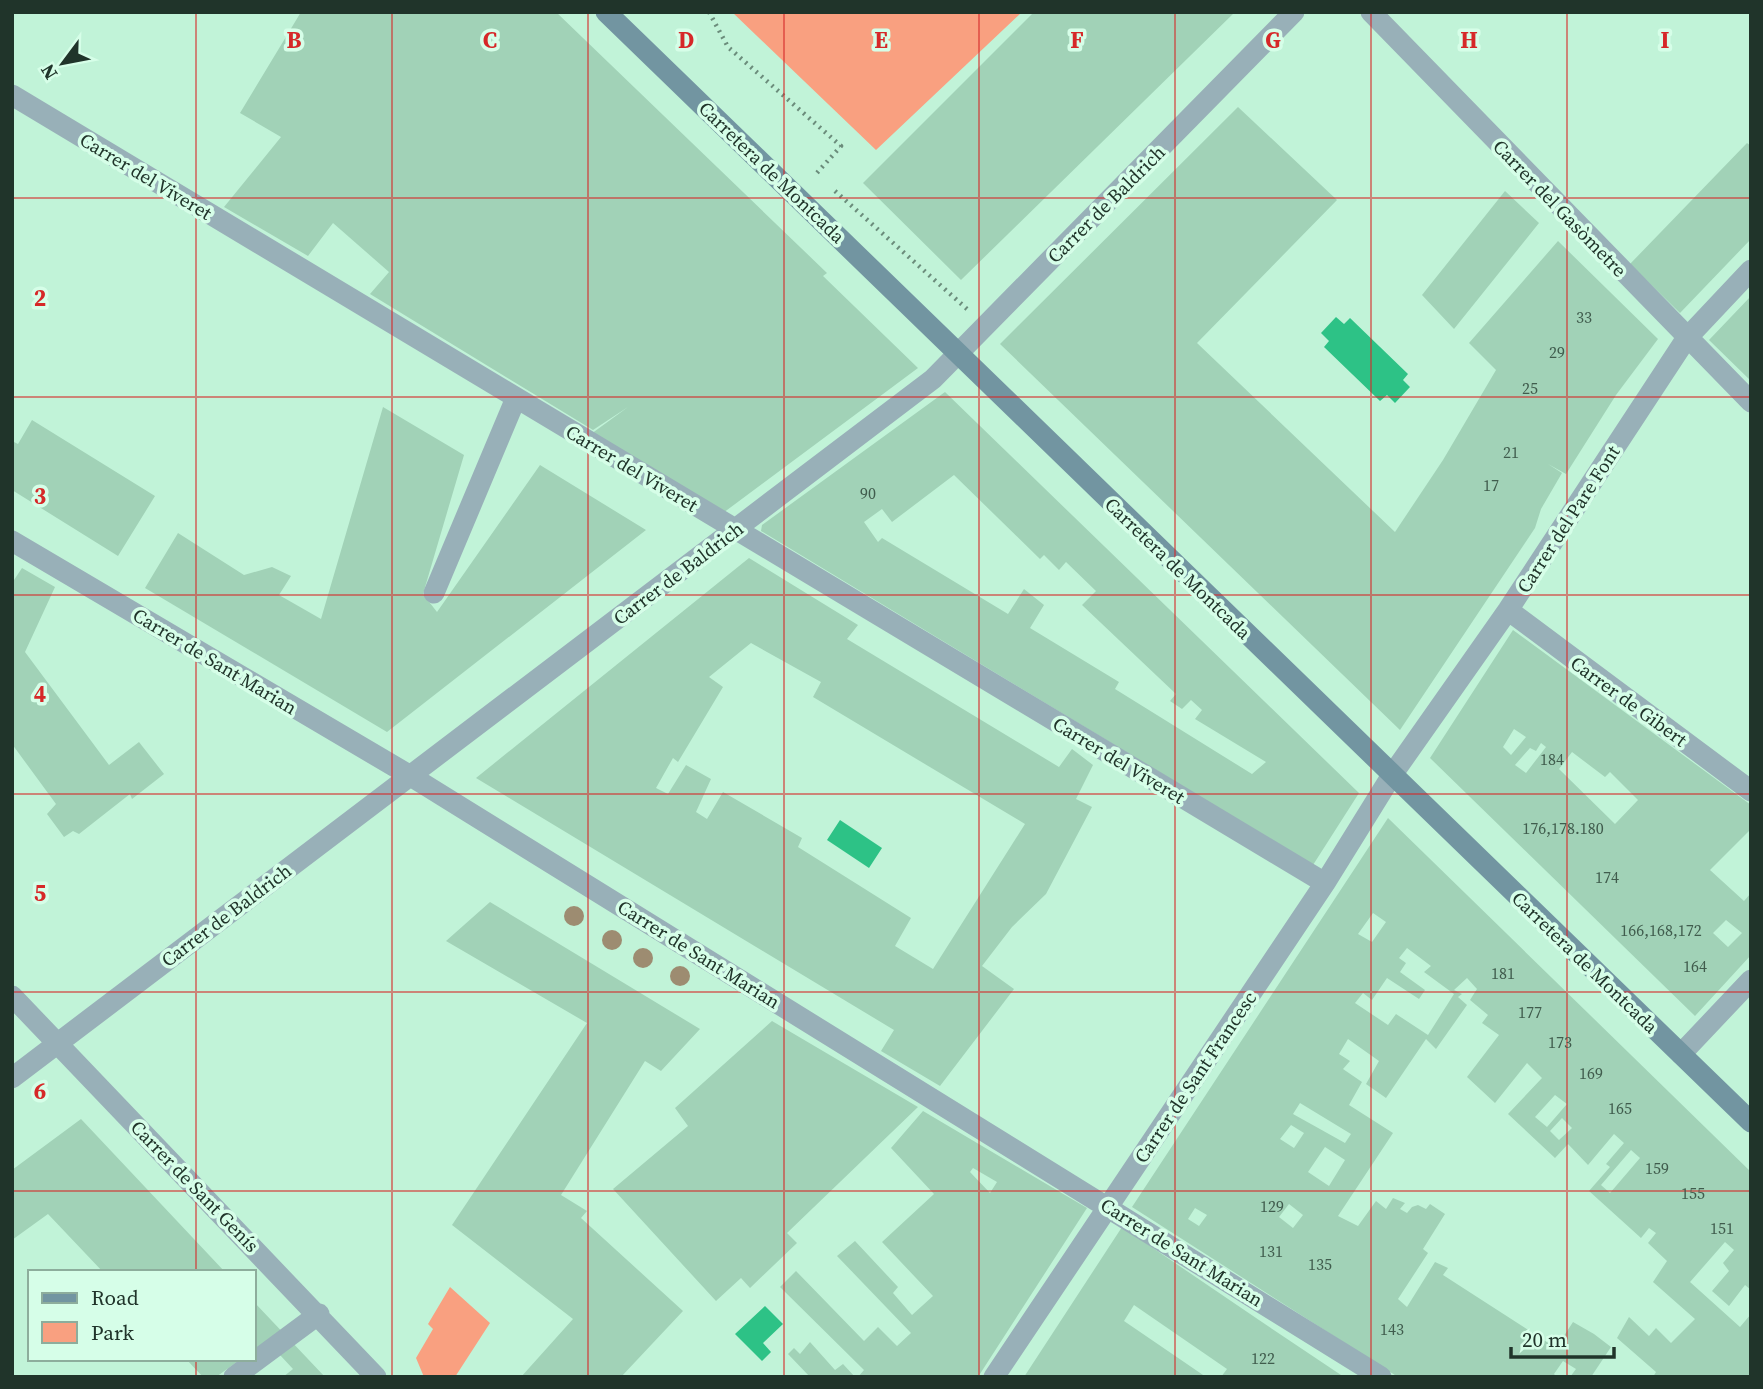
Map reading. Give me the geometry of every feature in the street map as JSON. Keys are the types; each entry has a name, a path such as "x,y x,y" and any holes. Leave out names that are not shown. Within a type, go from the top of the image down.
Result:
{"street":[{"name":"Carretera de Montcada","path":"606,12 1751,1122"},
{"name":"Carrer de Baldrich","path":"12,1078 933,379 984,324 1294,12"},
{"name":"Carrer del Gasòmetre","path":"1371,12 1686,339 1751,402"},
{"name":"Carrer del Viveret","path":"12,95 1325,883"},
{"name":"Carrer del Pare Font","path":"1392,775 1508,610 1686,339 1751,270"},
{"path":"434,593 516,398"},
{"name":"Carrer de Sant Marian","path":"12,541 409,775 1381,1377"},
{"name":"Carrer de Gibert","path":"1508,610 1751,791"},
{"name":"Carrer de Sant Francesc","path":"994,1377 1325,883 1392,775"},
{"path":"1681,1054 1751,980"},
{"name":"Carrer de Sant Genís","path":"12,996 319,1314 376,1377"},
{"path":"256,1361 319,1314"},
{"path":"234,1377 256,1361"}],"path":[{"path":"709,12 727,47 841,146 814,172 824,181"},
{"path":"834,190 984,324"}],"green space":[{"path":"732,12 1022,12 876,150"},
{"path":"450,1287 490,1323 455,1377 424,1377 416,1358 433,1329 428,1324"}],"shaded area":[{"path":"1336,317 1344,324 1350,318 1408,374 1403,380 1410,387 1395,403 1387,395 1380,401 1324,347 1329,341 1321,333"},
{"path":"840,820 882,848 869,868 827,840"},
{"path":"765,1306 783,1324 763,1343 771,1352 762,1361 735,1334"}],"building":[{"path":"301,12 556,12 827,273 823,276 918,368 723,513 591,434 628,407 593,430 370,294 389,272 333,223 308,256 224,207 281,137 240,113"},
{"path":"1034,12 1235,12 961,280 863,183"},
{"path":"1238,107 1337,200 1197,343 1395,532 1443,460 1496,370 1469,343 1558,241 1658,339 1616,395 1566,474 1548,464 1562,473 1541,509 1535,528 1400,730 1000,344"},
{"path":"1747,143 1751,146 1751,239 1680,313 1630,264"},
{"path":"1505,191 1539,223 1454,329 1422,295"},
{"path":"1751,296 1751,381 1709,340"},
{"path":"945,392 1359,793 1313,865 761,531 762,525","holes":["954,475 1040,559 1044,555 1059,570 1066,562 1096,591 1082,605 1176,694 1170,701 1182,709 1191,700 1202,710 1195,719 1266,762 1252,774 1115,689 1119,682 1030,628 1044,605 1024,589 1008,614 882,538 878,542 864,522 882,509 892,522"]},
{"path":"383,407 464,455 423,594 437,612 540,465 646,530 387,732 145,588 178,533 244,575 272,567 291,576 279,595 321,619"},
{"path":"32,420 155,496 118,556 12,490 12,441 18,444"},
{"path":"749,558 858,625 847,639 1059,767 1072,749 1093,765 1076,799 1092,807 1046,894 1012,927 982,966 1014,989 940,1086 881,1051 894,1030 476,778","holes":["751,643 821,682 813,697 1025,824 933,969 895,946 911,918 798,847 802,838 723,792 707,819 696,812 711,779 686,765 668,794 656,788 673,758 678,762 723,687 709,677"]},
{"path":"22,568 55,587 25,652 109,765 139,742 164,774 132,799 130,794 79,834 73,831 64,837 47,814 56,804 12,744 12,583"},
{"path":"1513,630 1751,805 1751,829 1710,870 1744,901 1751,893 1751,955 1695,1016 1430,758","holes":["1514,729 1526,737 1511,755 1503,747","1541,743 1546,747 1526,773 1515,765 1530,748 1536,751","1572,752 1605,777 1610,772 1638,800 1615,824 1559,769","1726,920 1742,933 1728,947 1713,933"]},
{"path":"1388,818 1751,1172 1751,1290 1745,1285 1729,1306 1712,1291 1729,1271 1723,1263 1734,1250 1725,1242 1690,1282 1740,1327 1751,1314 1751,1377 1653,1377 1656,1372 1617,1338 1629,1317 1649,1336 1656,1328 1671,1343 1695,1319 1653,1282 1667,1261 1648,1243 1656,1233 1649,1228 1641,1238 1589,1191 1610,1167 1606,1164 1624,1143 1614,1134 1588,1165 1568,1144 1555,1158 1508,1114 1542,1078 1527,1063 1495,1103 1467,1077 1499,1035 1482,1023 1488,1015 1470,1000 1477,989 1467,978 1454,990 1462,994 1458,997 1467,1005 1436,1049 1426,1039 1386,1098 1366,1084 1379,1061 1348,1039 1339,1054 1350,1061 1343,1069 1362,1082 1349,1105 1393,1133 1338,1216 1358,1226 1376,1201 1386,1209 1393,1198 1405,1203 1400,1209 1407,1213 1412,1207 1418,1205 1426,1209 1430,1204 1445,1214 1423,1249 1428,1253 1398,1299 1407,1307 1435,1262 1448,1268 1443,1275 1556,1348 1573,1322 1594,1334 1611,1347 1591,1377 1570,1377 1576,1369 1563,1361 1554,1374 1557,1377 1398,1377 1132,1207","holes":["1373,913 1386,922 1372,942 1358,934","1407,948 1431,966 1424,972 1454,994 1428,1035 1396,1014 1388,1025 1355,1003 1363,993 1372,1000 1387,978 1419,999 1425,990 1400,972 1406,963 1399,958","1555,1095 1567,1104 1547,1127 1535,1117","1300,1103 1351,1134 1345,1143 1293,1114","1562,1118 1572,1128 1559,1140 1550,1131","1291,1125 1304,1133 1294,1148 1280,1139","1325,1147 1345,1160 1329,1186 1308,1172","1631,1150 1640,1158 1610,1193 1601,1185","1289,1204 1303,1215 1293,1228 1279,1217","1195,1208 1207,1215 1199,1226 1188,1219"]},
{"path":"490,902 700,1029 661,1071 645,1061 561,1195 587,1211 581,1218 683,1311 621,1377 521,1377 573,1319 452,1225 587,1023 446,941"},
{"path":"772,1021 918,1107 787,1233 797,1243 750,1288 741,1278 716,1301 613,1189 688,1126 675,1108"},
{"path":"923,1111 1087,1208 978,1377 858,1377 864,1370 780,1287 796,1271 864,1341 878,1327 897,1346 911,1333 837,1256 855,1241 898,1287 893,1293 912,1315 933,1296 882,1242 934,1194 891,1148","holes":["973,1168 997,1182 990,1193 970,1172"]},
{"path":"81,1119 223,1270 101,1270 48,1214 12,1240 12,1170"},
{"path":"1122,1227 1344,1377 1221,1377 1227,1369 1134,1305 1124,1321 1206,1377 1024,1377"},
{"path":"256,1304 325,1377 283,1377 293,1369 267,1341 256,1349"},
{"path":"810,1342 835,1370 843,1364 855,1377 810,1377 788,1354 794,1348 800,1354"},
{"path":"188,1361 238,1361 216,1377 203,1377"}]}
